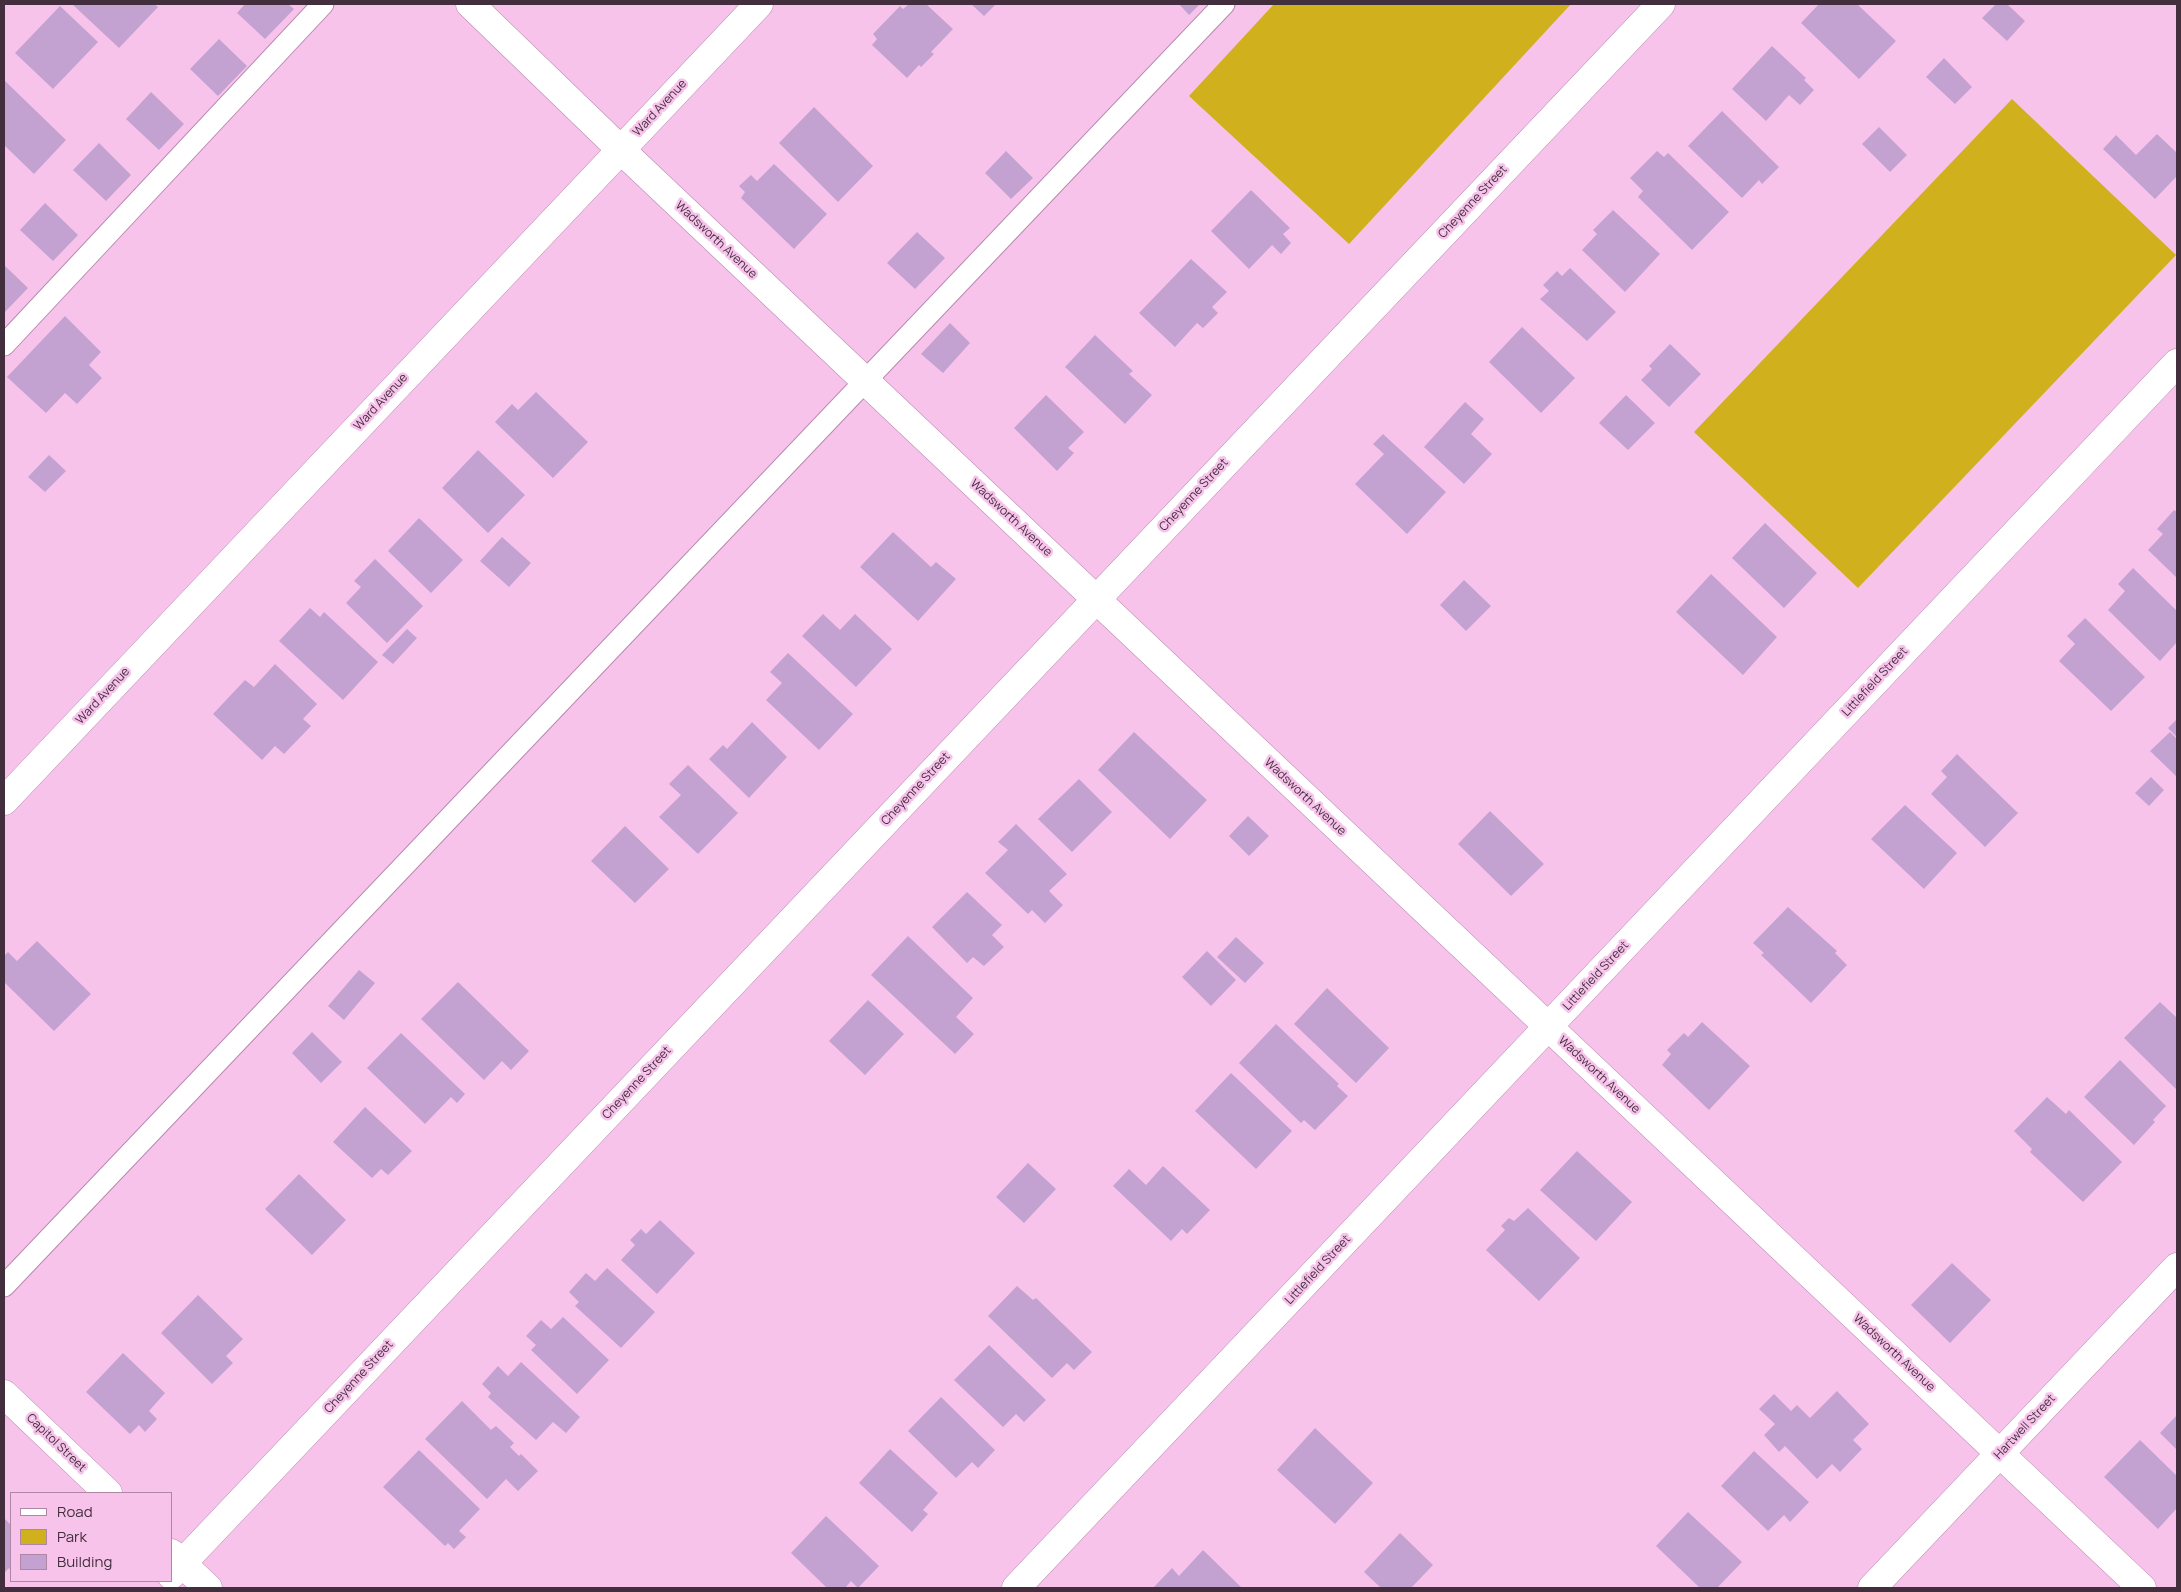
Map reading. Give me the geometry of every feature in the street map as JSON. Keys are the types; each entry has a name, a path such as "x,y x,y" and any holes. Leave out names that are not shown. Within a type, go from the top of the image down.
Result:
{"street":[{"name":"Wadsworth Avenue","path":"470,4 621,150 2142,1588"},
{"name":"Ward Avenue","path":"4,801 759,4"},
{"name":"Cheyenne Street","path":"173,1568 1661,4"},
{"name":"Littlefield Street","path":"1016,1588 2177,363"},
{"name":"Hartwell Street","path":"1872,1588 2177,1267"},
{"name":"Capitol Street","path":"4,1394 107,1492"},
{"path":"173,1568 208,1588"}],"lane":[{"path":"4,345 323,4"},
{"path":"4,1286 1224,4"}],"green space":[{"path":"1274,4 1571,4 1349,244 1189,96"},
{"path":"2012,99 2176,255 1858,588 1694,432"}],"building":[{"path":"72,4 154,4 158,7 119,48"},
{"path":"245,4 288,4 294,9 265,39 237,13"},
{"path":"909,4 926,4 953,29 931,52 934,54 921,67 919,65 907,78 872,45 877,39 873,34 900,6 903,9"},
{"path":"971,4 996,4 984,16"},
{"path":"1179,4 1200,4 1189,15"},
{"path":"1819,4 1857,4 1896,41 1859,79 1801,23"},
{"path":"1996,4 2007,4 2025,21 2007,41 1982,18"},
{"path":"60,6 98,42 53,89 15,53"},
{"path":"219,39 247,66 218,96 190,69"},
{"path":"1772,46 1806,78 1804,80 1814,90 1800,105 1789,95 1766,121 1732,89"},
{"path":"1944,58 1972,87 1955,104 1926,77"},
{"path":"4,80 66,140 34,174 4,145"},
{"path":"151,92 184,124 159,150 126,119"},
{"path":"814,107 873,166 838,202 779,143"},
{"path":"1722,111 1779,167 1762,184 1759,180 1742,198 1688,146"},
{"path":"1879,127 1907,155 1890,172 1862,144"},
{"path":"2157,134 2177,153 2177,176 2155,199 2103,149 2116,135 2136,155"},
{"path":"99,143 131,175 106,201 73,170"},
{"path":"1006,151 1033,178 1011,199 985,173"},
{"path":"1657,151 1664,157 1668,153 1729,212 1692,250 1638,197 1643,191 1630,178"},
{"path":"774,164 827,214 794,249 741,198 745,192 739,186 751,175 757,181"},
{"path":"1251,190 1290,228 1283,234 1291,243 1281,254 1272,245 1249,269 1211,231"},
{"path":"45,203 78,235 53,261 20,230"},
{"path":"1613,210 1660,254 1625,292 1582,250 1597,234 1593,230"},
{"path":"917,232 945,258 915,289 887,263"},
{"path":"1191,259 1227,292 1212,307 1218,313 1203,328 1197,323 1175,347 1139,313"},
{"path":"4,265 28,288 4,313"},
{"path":"1570,268 1616,312 1587,341 1540,299 1549,291 1543,285 1557,271 1562,276"},
{"path":"65,316 101,352 89,365 102,378 77,404 65,393 46,413 7,377"},
{"path":"950,323 970,343 943,373 921,354"},
{"path":"1522,327 1575,378 1541,413 1489,362"},
{"path":"1095,335 1133,371 1129,374 1152,395 1125,424 1065,367"},
{"path":"1670,344 1701,374 1669,407 1641,380 1652,369 1649,366"},
{"path":"536,392 588,442 553,478 495,422 512,404 518,410"},
{"path":"1046,395 1084,432 1068,448 1074,453 1057,471 1014,428"},
{"path":"1626,395 1655,423 1628,450 1599,423"},
{"path":"1465,402 1484,419 1471,434 1492,454 1464,484 1424,447"},
{"path":"1383,434 1446,492 1407,534 1355,484 1384,454 1373,444"},
{"path":"478,450 525,495 488,533 442,488"},
{"path":"49,455 66,471 45,492 28,477"},
{"path":"2174,510 2177,512 2177,578 2148,550 2163,534 2157,529"},
{"path":"419,518 463,560 431,593 388,551"},
{"path":"1765,523 1817,573 1784,608 1732,558"},
{"path":"893,532 931,567 936,562 956,579 918,621 860,567"},
{"path":"502,537 531,563 509,587 480,561"},
{"path":"375,559 423,606 387,643 346,603 361,587 354,581"},
{"path":"2133,568 2177,611 2177,642 2160,661 2108,610 2125,591 2118,584"},
{"path":"1711,574 1777,637 1743,675 1676,612"},
{"path":"1464,580 1491,606 1466,631 1440,605"},
{"path":"310,608 320,617 324,612 378,662 343,700 279,641"},
{"path":"823,614 840,630 855,614 892,649 856,687 802,636"},
{"path":"2085,618 2145,677 2111,711 2059,661 2075,644 2067,636"},
{"path":"407,629 417,638 393,664 382,655"},
{"path":"788,653 853,714 819,750 766,700 782,683 770,672"},
{"path":"275,664 317,704 303,719 311,726 284,754 275,746 262,760 213,714 245,680 254,687"},
{"path":"2177,719 2177,737 2168,728"},
{"path":"752,722 787,757 749,798 709,759 723,745 727,749"},
{"path":"1134,732 1207,800 1170,839 1098,770"},
{"path":"2170,732 2177,739 2176,776 2150,751"},
{"path":"1957,754 2018,813 1985,847 1931,794 1947,777 1941,771"},
{"path":"688,765 738,813 698,854 659,817 681,795 669,784"},
{"path":"2151,777 2164,790 2149,806 2135,793"},
{"path":"1079,779 1112,812 1072,852 1038,819"},
{"path":"1905,805 1957,853 1924,889 1871,839"},
{"path":"1490,811 1544,864 1511,896 1458,844"},
{"path":"1248,816 1269,836 1249,856 1229,836"},
{"path":"1016,824 1067,874 1049,891 1063,905 1045,923 1032,910 1028,914 985,873 1008,850 998,842"},
{"path":"625,826 669,869 635,903 591,861"},
{"path":"967,892 1002,925 992,935 1004,947 984,966 973,957 967,963 932,927"},
{"path":"1788,907 1837,951 1835,953 1847,965 1811,1003 1761,955 1764,953 1753,943"},
{"path":"908,936 973,998 956,1017 974,1034 955,1054 871,975"},
{"path":"1236,937 1264,963 1245,983 1217,957"},
{"path":"37,941 91,994 54,1031 4,982 4,956 8,952 17,961"},
{"path":"1207,951 1236,980 1211,1006 1182,977"},
{"path":"359,970 375,983 344,1020 328,1006"},
{"path":"458,982 529,1051 511,1070 502,1061 484,1080 421,1019"},
{"path":"1327,988 1389,1048 1356,1083 1294,1024"},
{"path":"868,1000 904,1034 865,1075 829,1041"},
{"path":"2160,1002 2177,1018 2177,1090 2124,1038"},
{"path":"1702,1022 1750,1066 1709,1110 1662,1065 1671,1054 1667,1050 1684,1033 1688,1037"},
{"path":"1276,1024 1339,1084 1337,1086 1348,1096 1315,1130 1304,1120 1301,1123 1239,1063"},
{"path":"312,1032 342,1062 321,1083 292,1053"},
{"path":"401,1033 465,1094 457,1103 451,1097 425,1124 367,1068"},
{"path":"2120,1060 2166,1106 2153,1120 2155,1122 2134,1145 2084,1097"},
{"path":"1231,1073 1292,1131 1256,1169 1195,1111"},
{"path":"2047,1097 2066,1114 2069,1110 2122,1162 2083,1202 2030,1152 2032,1149 2014,1131"},
{"path":"365,1107 412,1151 388,1175 381,1169 372,1178 333,1142"},
{"path":"1577,1151 1632,1202 1596,1241 1540,1190"},
{"path":"1028,1163 1056,1189 1024,1223 996,1197"},
{"path":"1163,1166 1210,1210 1187,1234 1182,1229 1171,1241 1113,1186 1129,1169 1146,1185"},
{"path":"299,1174 346,1220 312,1255 265,1209"},
{"path":"1528,1208 1580,1258 1539,1301 1486,1250 1505,1230 1501,1226 1509,1218 1514,1221"},
{"path":"660,1220 695,1253 657,1294 621,1260 635,1245 630,1240 641,1229 646,1234"},
{"path":"1952,1263 1991,1300 1950,1343 1911,1305"},
{"path":"607,1268 655,1312 621,1348 575,1306 579,1302 569,1292 586,1273 595,1281"},
{"path":"1017,1286 1033,1300 1036,1298 1092,1352 1074,1370 1067,1363 1052,1378 988,1316"},
{"path":"198,1295 243,1339 226,1356 233,1363 212,1384 161,1333"},
{"path":"563,1317 609,1360 577,1394 531,1350 536,1345 526,1336 541,1320 551,1329"},
{"path":"989,1345 1046,1400 1024,1422 1016,1414 1003,1427 954,1380"},
{"path":"123,1353 165,1393 149,1411 157,1419 145,1432 139,1425 130,1434 86,1392"},
{"path":"521,1362 580,1417 566,1433 553,1422 536,1440 488,1397 491,1393 482,1384 498,1366 508,1376"},
{"path":"1837,1391 1869,1424 1853,1440 1862,1449 1840,1472 1832,1464 1817,1479 1785,1446 1779,1452 1764,1435 1775,1424 1759,1409 1774,1394 1791,1411 1797,1405 1810,1418"},
{"path":"941,1397 995,1450 978,1468 972,1462 956,1478 908,1431"},
{"path":"462,1401 491,1430 496,1426 514,1443 510,1447 519,1456 521,1454 538,1471 518,1491 506,1479 487,1499 425,1439"},
{"path":"2177,1415 2177,1450 2160,1433"},
{"path":"1315,1428 1373,1483 1335,1524 1277,1470"},
{"path":"2140,1440 2177,1476 2177,1508 2158,1529 2104,1477"},
{"path":"890,1449 938,1493 923,1510 928,1514 912,1532 859,1483"},
{"path":"419,1450 480,1509 459,1531 466,1537 454,1549 448,1543 445,1546 383,1487"},
{"path":"1754,1451 1809,1502 1790,1522 1784,1515 1768,1531 1721,1486"},
{"path":"1688,1512 1742,1562 1717,1588 1700,1588 1656,1546"},
{"path":"826,1516 879,1566 858,1588 851,1581 845,1588 827,1588 791,1553"},
{"path":"4,1518 10,1524 10,1570 9,1568 4,1573"},
{"path":"1400,1533 1433,1565 1411,1588 1381,1588 1364,1572"},
{"path":"1203,1550 1242,1588 1153,1588 1172,1568 1179,1576"}]}
